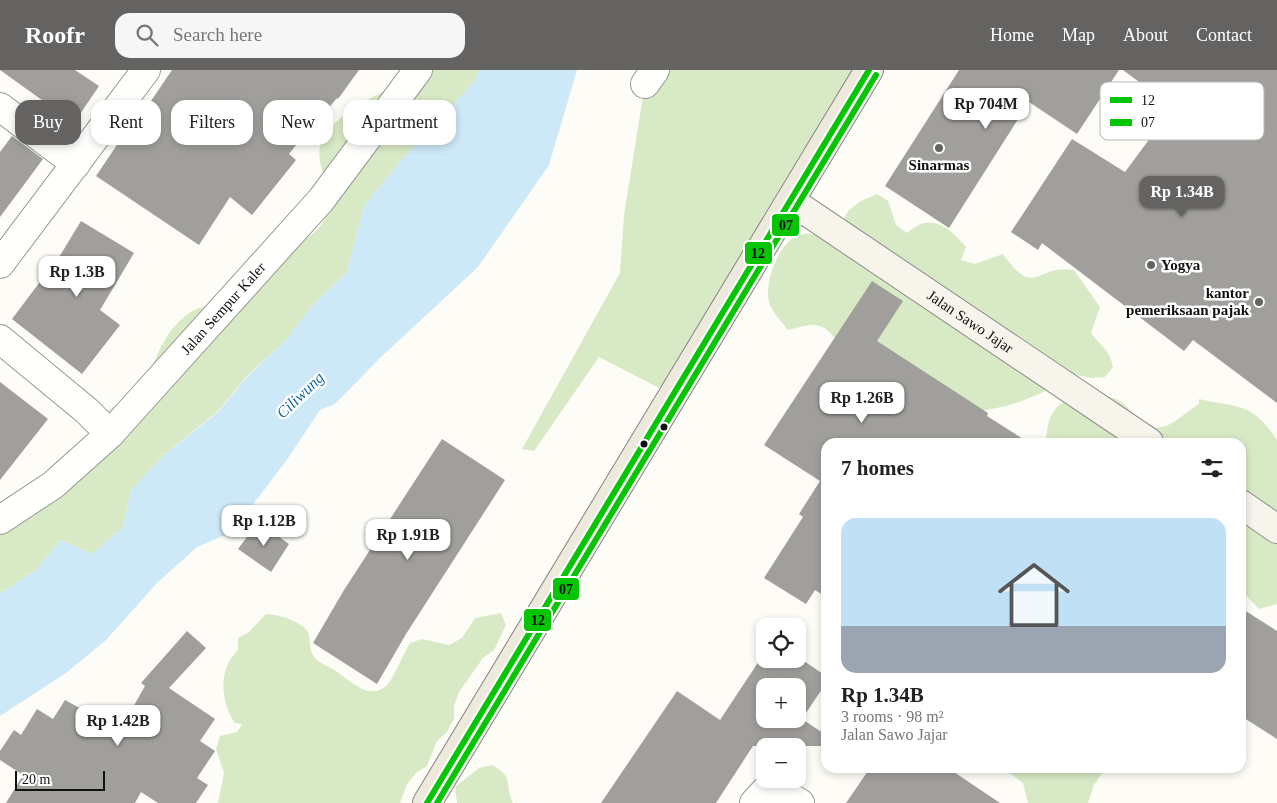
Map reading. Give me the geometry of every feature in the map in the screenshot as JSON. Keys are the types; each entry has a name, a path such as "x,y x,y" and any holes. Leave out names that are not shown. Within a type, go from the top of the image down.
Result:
{"main road":[{"path":"427,803 869,70"}],"street":[{"path":"0,264 146,70"},
{"name":"Jalan Sempur Kaler","path":"0,520 53,485 110,434 321,200 418,70"},
{"path":"0,107 76,164"},
{"name":"Jalan Sawo Jajar","path":"790,201 1143,438"},
{"path":"0,339 87,411 110,434"},
{"path":"1246,507 1277,528"},
{"path":"754,803 766,790 775,788 800,803"}],"green space":[{"path":"413,70 480,70 474,82 456,101 369,100 402,80"},
{"path":"655,70 869,70 663,390 599,357 534,451 522,449 620,273 624,215 645,84"},
{"path":"343,116 343,145 415,145 364,206 347,272 312,306 286,340 248,375 218,411 164,455 131,490 123,527 92,554 61,540 37,569 0,594 0,512 68,457 111,409 130,397 139,388 167,336 184,317 193,311 230,296 279,253 309,236 321,225 327,214 329,203 319,150 321,145 333,145 333,125"},
{"path":"877,194 888,201 896,225 907,233 916,226 932,222 953,233 966,247 961,260 975,264 1003,254 1014,268 1029,278 1061,269 1074,270 1100,307 1091,333 1107,352 1113,367 1105,377 1091,378 1076,375 1039,394 1013,404 972,411 838,343 822,327 811,325 788,330 773,311 768,297 770,276 779,254 785,245 800,235 813,234 825,240 841,224 848,211 861,201"},
{"path":"1087,397 1114,398 1122,402 1142,422 1154,427 1167,426 1199,404 1199,399 1235,406 1252,413 1260,419 1277,440 1277,604 1259,609 1246,595 1246,438 1046,438 1050,418 1054,410 1068,400"},
{"path":"501,613 506,625 494,650 483,658 459,692 454,706 454,719 447,732 437,741 427,766 416,773 407,784 400,803 218,803 224,773 216,749 220,736 237,732 242,724 235,723 226,705 223,685 224,676 227,666 238,650 238,638 249,632 266,614 286,618 301,625 307,631 311,650 316,659 359,688 373,691 380,690 389,683 410,643 422,639 449,645 462,638 475,618"},
{"path":"492,765 504,773 513,803 457,803 455,787 479,768"},
{"path":"1008,773 1102,773 1094,785 1088,803 1028,803 1023,783"}],"water":[{"name":"Ciliwung","path":"480,70 577,70 549,165 478,267 380,358 335,404 320,410 286,461 232,532 197,547 157,583 106,640 66,673 0,716 0,594 37,569 61,540 92,554 123,527 131,490 164,455 218,412 248,376 286,340 312,306 347,272 364,206 403,158 415,145 456,145 456,101 474,82"}],"building":[{"path":"0,70 75,70 99,86 81,113 81,100 42,100"},
{"path":"172,70 359,70 338,99 333,103 333,100 263,100 263,145 296,145 289,154 296,160 252,215 230,197 199,245 96,176 117,145 161,145 161,100 152,100"},
{"path":"959,70 1119,70 1111,82 1100,82 1100,99 1077,134 1029,102 949,228 885,186"},
{"path":"1123,70 1277,70 1277,403 1193,340 1184,351 1042,243 1038,250 1011,232 1072,139 1125,172 1149,140 1264,140 1264,82 1139,82"},
{"path":"12,136 15,138 15,145 24,145 43,159 0,217 0,152"},
{"path":"81,221 134,253 100,310 120,325 82,374 12,319 61,254"},
{"path":"872,281 903,301 877,341 988,413 987,416 1022,438 821,438 821,594 815,590 806,604 764,578 803,517 799,514 820,481 764,445"},
{"path":"0,382 48,419 0,480"},
{"path":"442,439 505,480 406,634 377,684 313,643 344,590"},
{"path":"258,522 289,544 271,572 238,549"},
{"path":"1246,611 1277,631 1277,739 1246,719"},
{"path":"187,631 206,648 169,688 215,719 200,741 215,751 197,778 208,785 196,803 158,803 141,792 135,803 6,803 23,775 0,760 0,751 14,730 21,735 37,709 53,719 65,700 120,730 145,686 141,683"},
{"path":"806,662 821,673 821,690 806,713 806,678 756,678 756,728 806,728 806,722 821,732 821,746 806,746 806,738 756,738 756,746 753,746 716,803 601,803 677,691 720,720 756,666 756,668 806,668"},
{"path":"867,773 955,773 1000,803 846,803"}],"transit line":[{"name":"12","path":"427,803 869,70"},
{"name":"07","path":"437,803 876,75"}],"place":[{"name":"Sinarmas","path":"939,148"},
{"name":"Yogya","path":"1151,265"},
{"name":"kantor pemeriksaan pajak","path":"1259,302"}]}
